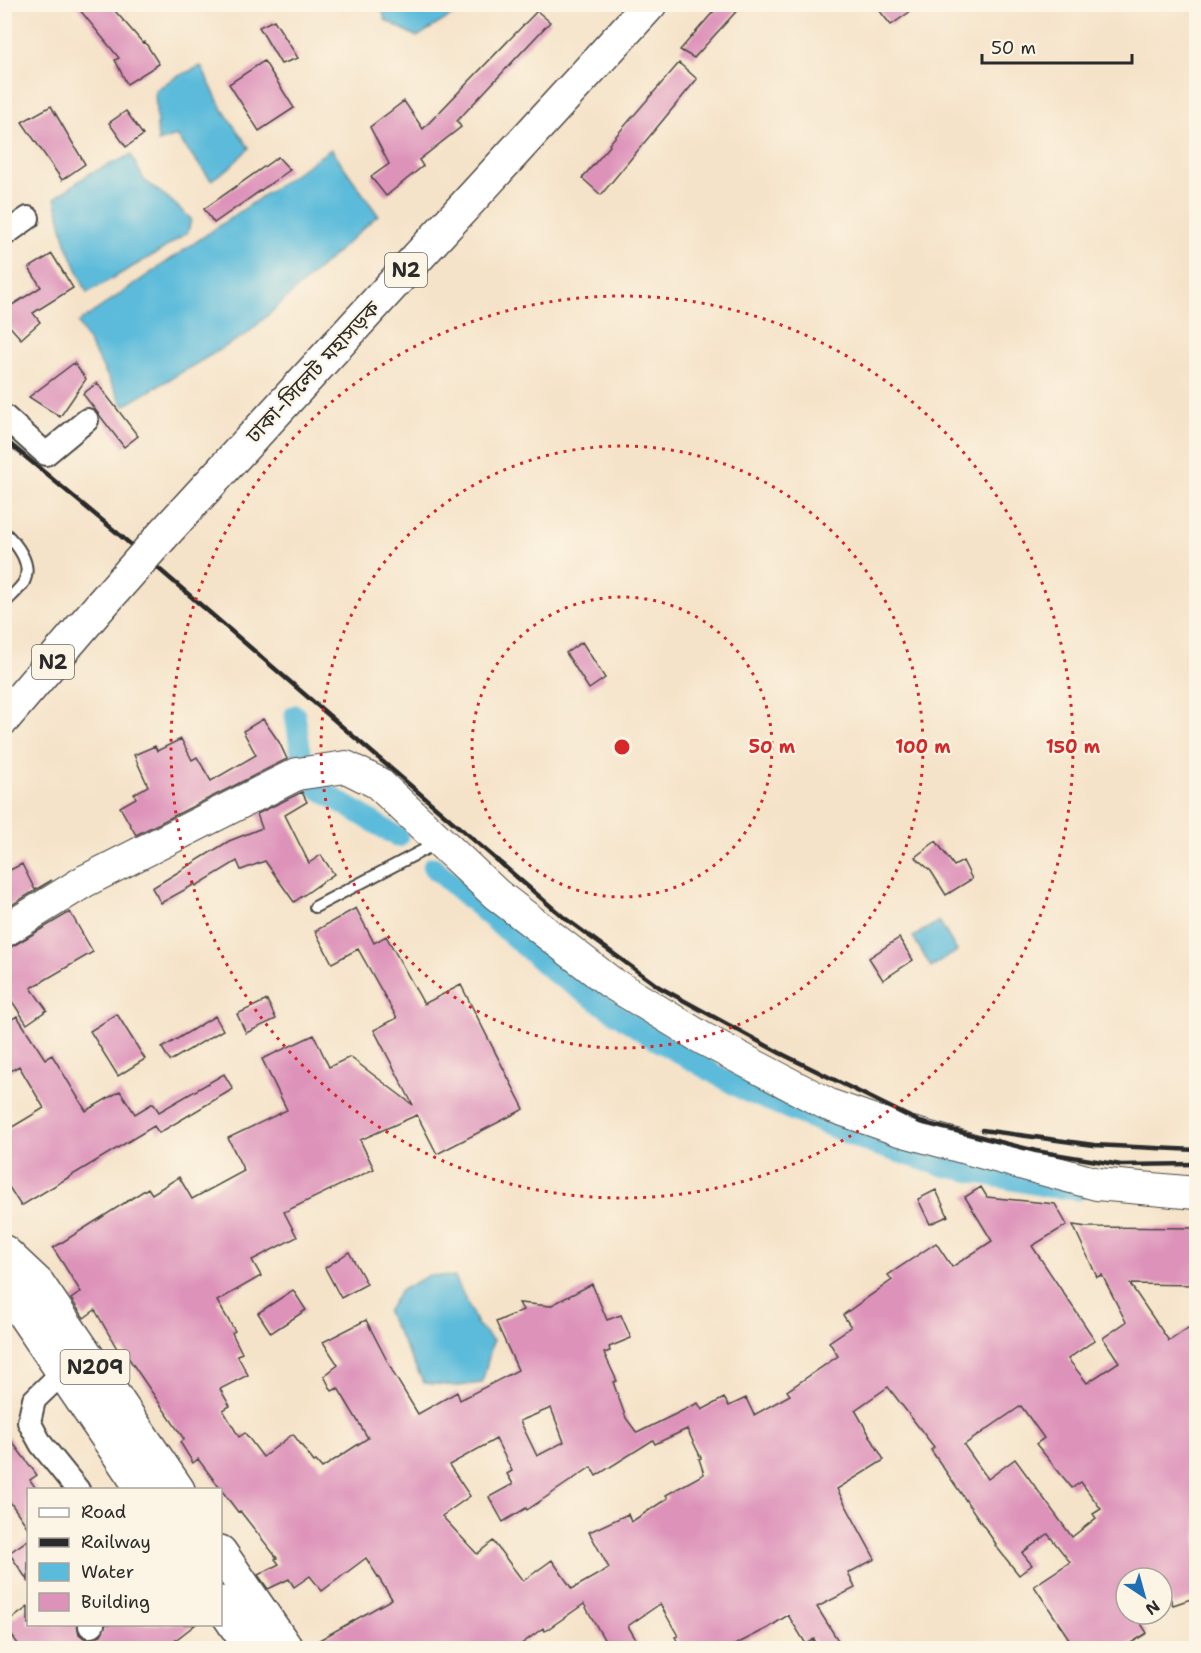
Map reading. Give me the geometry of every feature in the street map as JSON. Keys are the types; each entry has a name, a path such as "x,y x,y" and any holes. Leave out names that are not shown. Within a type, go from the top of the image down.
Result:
{"highway":[{"name":"ঢাকা-সিলেট মহাসড়ক","path":"4,718 162,536 650,4"},
{"name":"N209","path":"4,1252 38,1284 177,1488"},
{"name":"N209","path":"4,1279 14,1300 142,1488"},
{"path":"222,1555 286,1648"},
{"path":"222,1607 251,1648"}],"street":[{"path":"4,235 28,218"},
{"path":"4,416 46,454 87,420"},
{"path":"4,931 85,880 297,774 346,767 378,783 496,894 610,982 702,1038 829,1105 897,1129 1097,1184 1197,1193"},
{"path":"63,1372 34,1400 29,1422 41,1443 76,1488"}],"lane":[{"path":"4,532 15,542 26,559 25,581 4,604"},
{"path":"315,908 440,841"}],"water":[{"path":"381,5 449,5 454,14 417,37 385,20"},
{"path":"201,66 221,107 249,148 229,168 211,180 177,136 158,142 155,91 174,78"},
{"path":"331,149 378,215 247,334 124,406 78,323"},
{"path":"131,155 144,180 191,219 188,232 87,293 66,243 55,198 89,174"},
{"path":"939,921 957,951 931,967 913,937"},
{"path":"429,1275 455,1277 477,1324 493,1341 482,1383 458,1386 424,1383 387,1312 400,1291"}],"building":[{"path":"75,4 109,4 143,43 145,42 159,64 127,84 115,60 119,58"},
{"path":"720,4 743,4 694,58 680,50"},
{"path":"874,4 921,4 891,25"},
{"path":"537,11 550,22 457,121 461,127 419,160 423,166 386,196 371,177 389,164 370,127 404,101 423,129"},
{"path":"274,20 298,58 281,64 259,27"},
{"path":"264,61 294,108 259,131 229,84"},
{"path":"679,63 697,79 601,195 582,178"},
{"path":"51,106 85,164 62,180 22,122"},
{"path":"126,111 143,135 126,147 109,123"},
{"path":"278,157 290,170 214,223 204,209"},
{"path":"52,254 73,288 33,313 40,322 21,339 4,320 4,310 41,287 29,268"},
{"path":"74,363 86,379 60,417 29,397"},
{"path":"97,383 138,436 124,447 83,394"},
{"path":"582,642 605,678 589,689 566,653"},
{"path":"263,719 279,742 287,759 136,835 120,807 136,798 134,794 148,786 134,755 155,746 157,751 181,739 192,760 197,757 211,781 256,755 243,731"},
{"path":"302,792 307,802 285,815 309,863 321,855 334,874 294,902 265,861 241,870 237,861 196,886 195,884 161,903 152,888 229,841 262,828 257,814"},
{"path":"936,841 954,866 963,861 972,879 946,895 931,871 915,857"},
{"path":"22,864 35,890 52,880 4,910 4,873"},
{"path":"356,908 374,943 386,936 424,1004 461,985 524,1109 437,1154 417,1115 360,1140 374,1169 284,1212 297,1237 252,1260 261,1276 217,1301 235,1331 232,1333 242,1353 237,1355 248,1375 220,1389 230,1406 223,1410 239,1437 245,1433 263,1457 293,1434 314,1462 316,1461 322,1468 368,1438 338,1388 332,1391 324,1376 338,1365 323,1342 366,1320 418,1414 457,1392 460,1400 518,1370 496,1322 523,1310 519,1303 550,1306 592,1284 607,1320 621,1315 631,1338 609,1347 610,1351 604,1353 617,1381 613,1382 626,1418 637,1433 698,1403 702,1410 724,1398 729,1406 746,1398 754,1415 790,1395 787,1391 838,1356 829,1342 851,1327 843,1315 892,1280 888,1275 936,1243 952,1267 992,1241 965,1197 981,1187 987,1197 1055,1204 1067,1225 1032,1246 1095,1340 1068,1359 1087,1383 1119,1362 1103,1338 1126,1322 1102,1275 1097,1277 1073,1225 1197,1228 1197,1285 1130,1284 1169,1341 1197,1322 1197,1597 1174,1605 1174,1566 1114,1566 1114,1626 1143,1626 1147,1633 1123,1648 1075,1648 1034,1586 1070,1562 1048,1534 1022,1553 1032,1565 1019,1575 995,1545 931,1450 934,1447 888,1387 855,1410 884,1460 837,1489 875,1559 848,1573 855,1588 817,1607 839,1642 829,1648 819,1648 814,1639 806,1644 788,1615 729,1648 681,1648 675,1637 678,1636 660,1604 628,1626 641,1648 609,1648 584,1604 545,1631 543,1628 516,1648 305,1648 392,1599 366,1558 322,1591 310,1576 294,1587 289,1579 268,1589 258,1575 279,1564 275,1559 277,1558 198,1459 193,1463 180,1442 184,1439 123,1350 119,1352 95,1310 84,1318 71,1299 81,1292 53,1248 148,1188 152,1194 179,1177 192,1199 244,1171 228,1138 287,1110 262,1059 314,1035 329,1067 350,1057 413,1105 374,1030 397,1018 358,949 332,963 315,931","holes":["1021,1406 1044,1438 1036,1444 1072,1488 1081,1482 1101,1509 1093,1514 1096,1518 1072,1537 1015,1459 988,1479 964,1445","551,1408 564,1442 537,1456 520,1421","687,1429 701,1458 699,1459 704,1474 666,1495 668,1498 631,1522 628,1514 589,1532 609,1568 572,1589 552,1560 523,1581 493,1541 477,1554 442,1516 470,1496 449,1465 496,1439 512,1471 507,1474 513,1484 489,1497 503,1522 526,1508 527,1510 591,1467 596,1476 653,1440 655,1444"]},
{"path":"70,912 93,952 31,988 47,1010 27,1024 4,989 4,949"},
{"path":"899,938 913,960 883,980 869,958"},
{"path":"267,1000 276,1019 246,1033 237,1014"},
{"path":"117,1014 145,1059 118,1076 90,1031"},
{"path":"17,1016 45,1059 52,1055 86,1111 120,1091 135,1114 153,1103 159,1112 224,1074 233,1089 159,1133 154,1126 21,1206 4,1179 4,1132 44,1108 19,1066 4,1075 4,1024"},
{"path":"215,1016 223,1030 170,1061 162,1048"},
{"path":"936,1190 948,1216 930,1224 918,1199"},
{"path":"349,1252 367,1284 341,1298 325,1268"},
{"path":"293,1290 306,1310 271,1333 258,1313"},
{"path":"4,1431 37,1475 30,1480 36,1488 27,1488 27,1527 4,1493"},
{"path":"27,1541 27,1580 9,1553"},
{"path":"27,1608 27,1626 77,1626 79,1634 90,1639 101,1635 105,1626 193,1626 165,1648 21,1648 4,1625"}],"waterway":[{"path":"295,715 301,753"},
{"path":"317,788 398,837"},
{"path":"433,867 556,974 656,1040 745,1091 875,1145 942,1166 1048,1187 1078,1190"}],"railway":[{"path":"4,439 115,531 562,916 659,987 780,1053 920,1122 1036,1151 1121,1165 1196,1164"},
{"path":"982,1130 1094,1145 1196,1150"}]}
